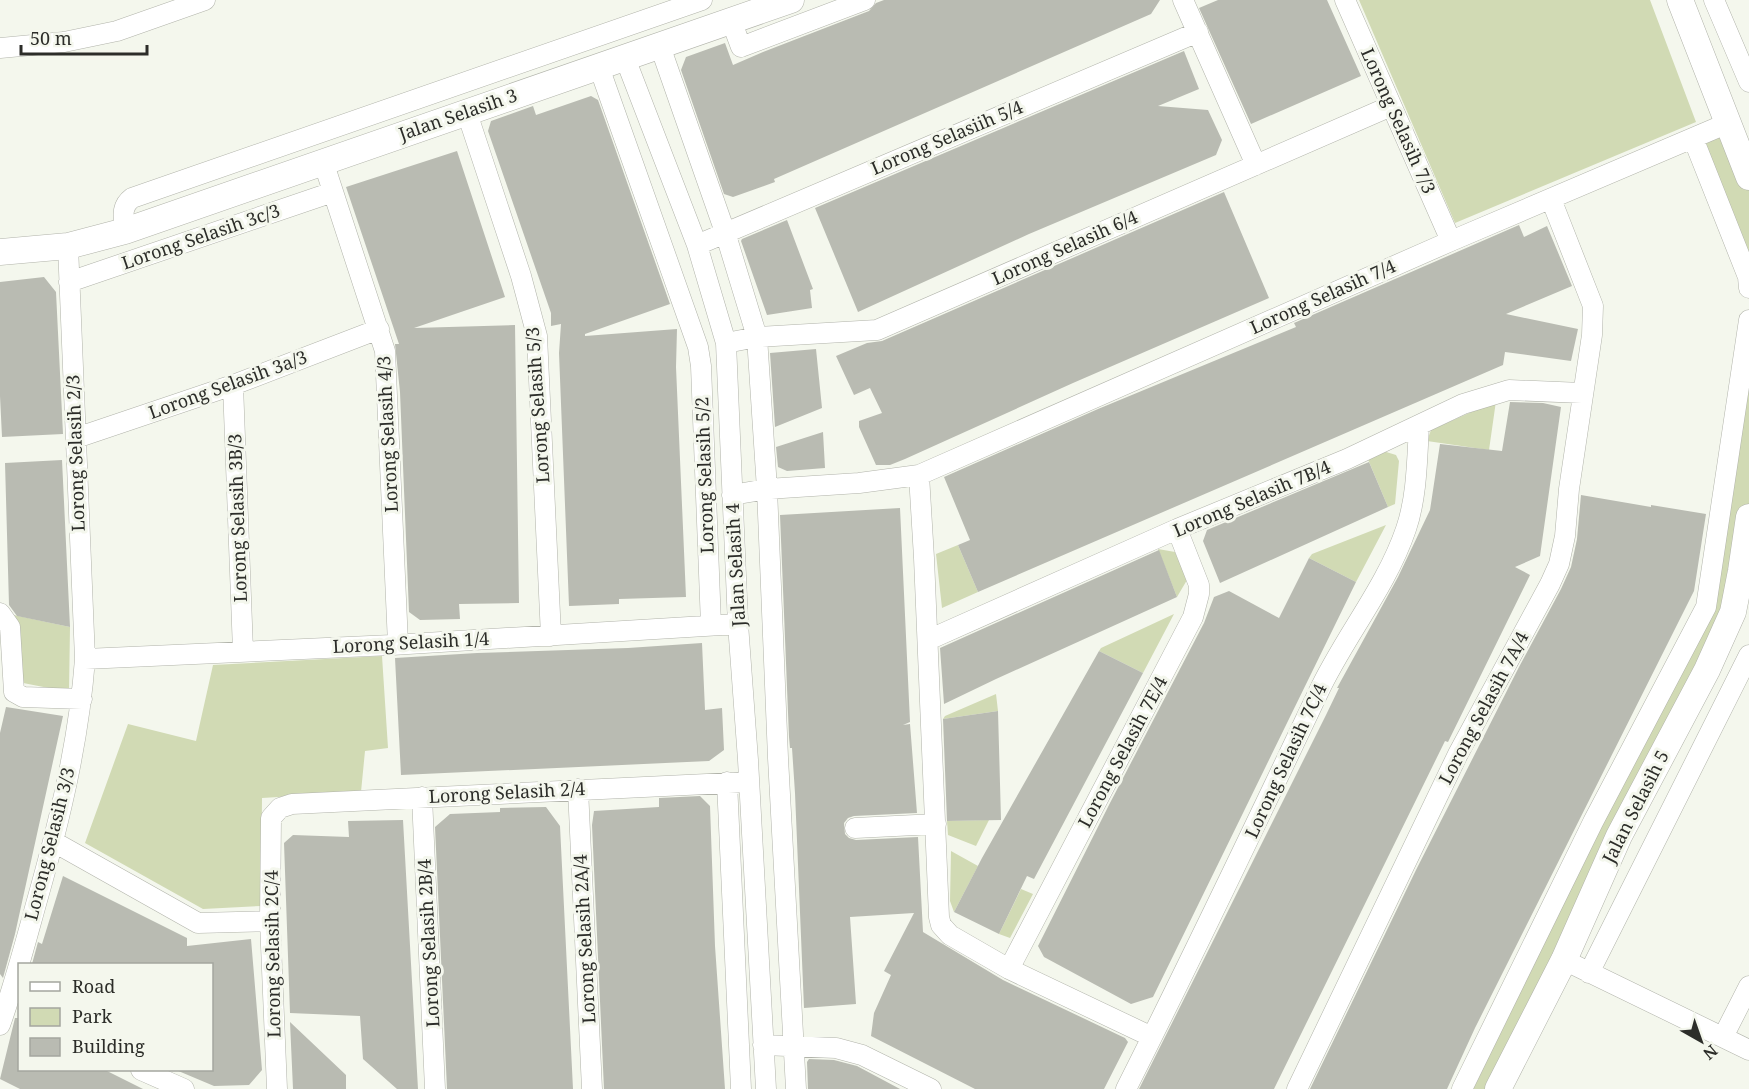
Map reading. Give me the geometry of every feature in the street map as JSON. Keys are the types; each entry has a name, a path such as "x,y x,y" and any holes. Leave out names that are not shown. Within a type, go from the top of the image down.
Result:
{"street":[{"path":"0,48 64,42 117,31 205,0"},
{"name":"Jalan Selasih 3","path":"125,231 122,209 132,198 702,0"},
{"name":"Jalan Selasih 3","path":"0,252 34,251 68,246 125,231 791,0"},
{"path":"731,20 741,47 865,0"},
{"path":"1183,0 1256,165"},
{"name":"Lorong Selasih 7/3","path":"1345,0 1451,241"},
{"path":"1680,0 1749,177"},
{"path":"1714,0 1749,82"},
{"name":"Lorong Selasiih 5/4","path":"697,245 1197,32"},
{"path":"660,46 725,232 757,337 767,489 778,758 796,1089"},
{"name":"Jalan Selasih 4","path":"625,58 697,245 726,343 738,624 748,760 766,1089"},
{"name":"Lorong Selasih 5/2","path":"599,67 692,326 701,366 711,625"},
{"name":"Lorong Selasih 6/4","path":"726,343 757,337 877,330 1391,106"},
{"name":"Lorong Selasih 5/3","path":"467,113 521,276 537,336 551,636"},
{"name":"Lorong Selasih 7/4","path":"732,495 767,489 859,483 919,475 1451,241 1728,123"},
{"path":"1693,138 1748,277 1749,288"},
{"name":"Lorong Selasih 4/3","path":"323,161 385,351 398,644"},
{"name":"Lorong Selasih 3c/3","path":"69,282 333,192"},
{"name":"Lorong Selasih 7A/4","path":"1297,1089 1458,754 1559,564 1565,536 1569,489 1592,336 1593,306 1551,199"},
{"name":"Lorong Selasih 2/3","path":"68,246 85,659"},
{"path":"1462,1089 1593,822 1706,607 1749,320"},
{"name":"Lorong Selasih 3a/3","path":"76,438 233,385 379,329"},
{"name":"Lorong Selasih 3B/3","path":"233,385 243,651"},
{"name":"Lorong Selasih 7B/4","path":"928,640 1177,530 1347,459 1463,404 1509,390 1582,393"},
{"name":"Lorong Selasih 7C/4","path":"1126,1089 1211,921 1321,687 1398,551 1407,526 1414,493 1419,426"},
{"path":"919,475 941,925 950,935 1009,969 1152,1038"},
{"name":"Jalan Selasih 5","path":"1498,1089 1564,960 1619,836 1707,670 1733,612 1742,571 1749,517"},
{"name":"Lorong Selasih 7E/4","path":"1009,969 1193,618 1199,585 1177,530"},
{"path":"0,613 10,627 14,692 23,698 82,699"},
{"name":"Lorong Selasih 1/4","path":"85,659 551,636 738,624"},
{"name":"Jalan Selasih 5","path":"1589,973 1749,655"},
{"name":"Lorong Selasih 3/3","path":"22,963 54,842 76,736 85,659"},
{"path":"748,760 778,758"},
{"path":"727,782 741,1089"},
{"name":"Lorong Selasih 2/4","path":"271,818 280,808 291,804 749,782"},
{"name":"Lorong Selasih 2A/4","path":"578,789 592,1089"},
{"name":"Lorong Selasih 2B/4","path":"422,797 435,1089"},
{"name":"Lorong Selasih 2C/4","path":"271,818 270,921 277,1089"},
{"path":"855,828 936,824"},
{"path":"54,842 198,922 270,921"},
{"path":"1564,960 1749,1050"},
{"name":"Lorong Selasih 3/3","path":"8,1016 18,978"},
{"path":"1723,1037 1749,986"},
{"path":"763,1045 836,1048 862,1055 931,1089"},
{"path":"143,1071 184,1089"}],"green space":[{"path":"1359,0 1650,0 1696,122 1455,223"},
{"path":"1728,123 1749,177 1749,288 1693,138"},
{"path":"1749,320 1749,517 1741,571 1498,1089 1462,1089 1706,607"},
{"path":"1496,401 1489,450 1427,441 1431,430"},
{"path":"1383,451 1396,455 1399,461 1395,504 1388,507 1367,457"},
{"path":"1386,525 1356,582 1309,558 1312,554"},
{"path":"958,545 978,592 942,608 936,554"},
{"path":"1158,549 1175,552 1187,580 1177,597"},
{"path":"9,614 70,627 69,692 13,681"},
{"path":"1174,614 1143,673 1099,651 1101,648"},
{"path":"382,656 388,748 365,751 361,792 262,798 261,906 203,909 85,843 128,724 196,741 213,665"},
{"path":"996,694 998,711 943,719 945,716"},
{"path":"989,820 976,846 948,835 947,821"},
{"path":"951,851 978,866 954,912 950,901"},
{"path":"1021,889 1033,894 1010,938 999,934"}],"building":[{"path":"884,0 1160,0 1151,14 774,179 775,182 733,197 724,194 681,70 686,57 725,43 733,65 869,11 876,3"},
{"path":"1218,0 1327,0 1361,76 1251,124 1199,8"},
{"path":"1184,51 1199,89 1158,106 1208,110 1222,140 1216,155 1029,234 858,312 815,208"},
{"path":"591,96 598,100 670,304 585,334 585,336 677,329 676,367 686,597 619,599 619,604 569,606 559,353 561,324 551,326 551,313 488,131 491,121 533,106 536,115"},
{"path":"457,151 505,297 414,328 515,325 519,603 459,604 460,619 420,620 409,612 400,392 395,344 399,344 346,187"},
{"path":"1224,192 1269,298 905,459 890,465 876,465 859,427 859,421 882,413 870,388 854,395 836,356 867,343 882,341"},
{"path":"787,220 813,289 810,290 812,308 767,315 741,241"},
{"path":"1519,225 1524,237 1547,226 1572,286 1506,314 1578,329 1571,361 1505,352 1503,365 978,592 958,545 970,540 944,477 1098,409 1296,327 1294,323"},
{"path":"44,277 56,292 63,434 2,437 0,282"},
{"path":"816,349 822,408 775,427 770,353"},
{"path":"1510,402 1543,403 1561,407 1540,556 1515,567 1530,575 1448,742 1445,741 1274,1089 1139,1089 1326,715 1339,688 1337,688 1398,577 1430,510 1440,444 1502,451"},
{"path":"823,432 825,468 787,471 778,467 776,447"},
{"path":"62,460 70,627 17,616 9,605 5,463"},
{"path":"1369,462 1388,507 1220,583 1203,541 1207,530"},
{"path":"1581,495 1706,514 1694,591 1475,1028 1447,1089 1310,1089 1416,870 1561,589 1571,567 1577,539"},
{"path":"900,508 910,722 903,725 910,724 917,813 854,816 848,818 844,823 845,834 856,840 918,837 923,932 1003,980 1125,1038 1128,1042 1104,1089 975,1089 871,1036 874,1013 891,975 884,971 914,913 850,917 856,1004 804,1008 795,793 792,748 790,748 789,737 780,515"},
{"path":"1159,550 1177,597 944,704 940,648"},
{"path":"1309,558 1356,582 1153,997 1131,1004 1044,957 1038,946 1204,623 1214,597 1229,591 1279,618"},
{"path":"702,643 705,710 722,708 724,750 709,761 401,775 395,658"},
{"path":"1099,651 1143,673 1034,879 1027,876 999,934 954,912"},
{"path":"6,707 63,716 15,934 3,978 0,974 0,733"},
{"path":"998,711 1001,820 947,821 943,719"},
{"path":"700,796 710,806 715,946 725,1089 604,1089 592,825 594,811 659,807 659,798"},
{"path":"546,807 560,826 573,1089 447,1089 435,827 450,814 500,812 500,808"},
{"path":"403,820 418,1089 397,1089 363,1059 360,1016 290,1013 284,843 293,835 349,837 348,821"},
{"path":"63,876 187,938 187,946 251,939 262,1070 249,1085 214,1086 178,1071 213,1071 213,963 32,963 38,942 42,944"},
{"path":"15,1018 18,1018 18,1071 107,1071 143,1089 20,1089 0,1079"},
{"path":"290,1022 346,1075 346,1089 293,1089"},
{"path":"809,1059 834,1060 857,1066 900,1089 808,1089 807,1062"}]}
